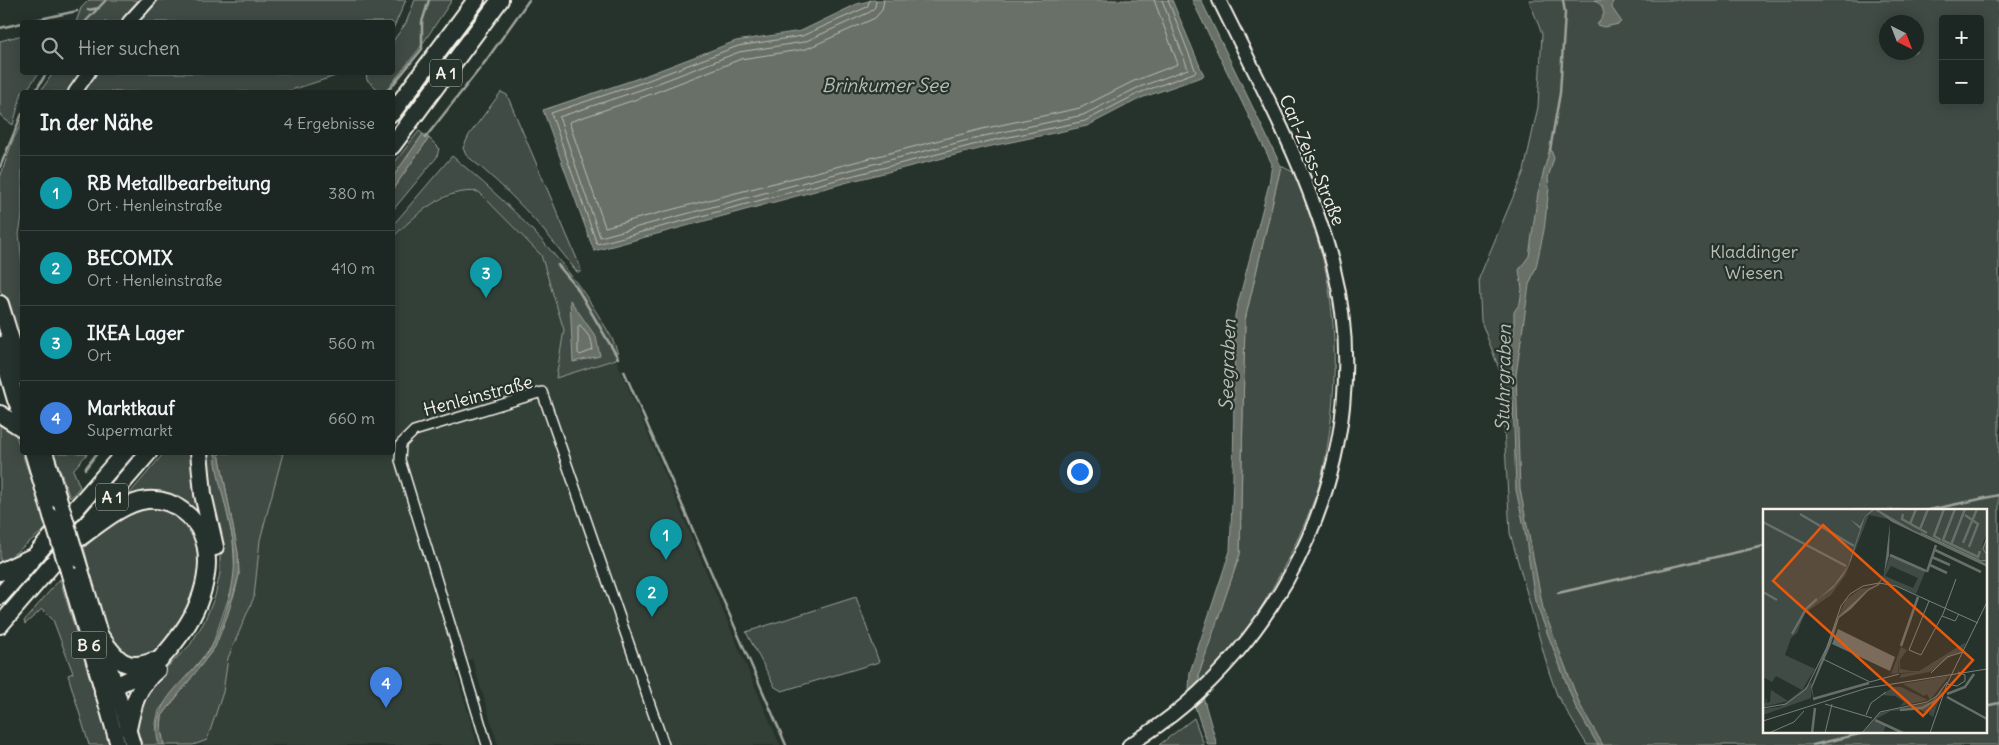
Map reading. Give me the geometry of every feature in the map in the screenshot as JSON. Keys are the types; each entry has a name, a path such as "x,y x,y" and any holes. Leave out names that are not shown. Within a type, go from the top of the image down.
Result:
{"highway":[{"name":"A 1","path":"395,109 476,0"},
{"name":"A 1","path":"395,142 500,0"},
{"path":"0,304 20,369"},
{"path":"0,404 15,395 1,353"},
{"path":"0,414 20,427"},
{"name":"A 1","path":"0,596 122,455"},
{"name":"A 1","path":"0,625 146,455"},
{"path":"128,729 134,702 146,680 174,656 190,635 202,617 210,596 216,564 215,548 203,494 199,455"},
{"path":"75,540 124,508 141,501 158,500 180,508 192,519 202,533 206,546 205,579 200,600 190,621 165,653 146,670 111,690"},
{"path":"0,572 39,553"},
{"path":"100,636 117,658 132,665 147,664 165,653"},
{"path":"111,690 146,680"}],"main road":[{"path":"131,20 149,0"},
{"name":"Carl-Zeiss-Straße","path":"1129,745 1189,701 1206,686 1261,623 1288,580 1308,541 1322,501 1334,457 1342,415 1344,372 1340,302 1334,268 1319,216 1290,144 1219,0"},
{"path":"76,90 87,75"},
{"path":"15,395 20,414"},
{"name":"B 6","path":"33,455 68,572 133,745"},
{"name":"B 6","path":"46,455 100,636 111,690 118,745"}],"street":[{"name":"Henleinstraße","path":"487,745 400,460 401,444 414,431 542,392 664,745"}],"shaded area":[{"path":"467,190 479,192 541,255 564,330 556,377 616,359 780,745 498,745 472,659 454,665 478,745 193,745 207,740 223,692 228,658 254,597 260,540 282,455 395,455 395,235 425,207"}],"green space":[{"path":"89,0 143,0 124,20 77,20 81,8"},
{"path":"155,0 406,0 395,25 395,20 136,20"},
{"path":"415,0 452,0 419,49 387,90 379,90 367,80 366,75 395,75 395,38 406,23"},
{"name":"Kladdinger Wiesen","path":"1529,0 1999,0 1999,745 1587,745 1557,695 1510,533 1501,374 1481,321 1479,278 1524,171 1538,107 1542,34"},
{"path":"20,36 20,75 38,75 26,90 20,90 20,99 13,125 3,118 0,111 0,41"},
{"path":"52,75 80,75 71,90 41,90"},
{"path":"93,75 339,75 291,90 82,90"},
{"path":"501,92 507,95 581,272 577,272 539,224 497,182 466,155 463,148 469,135"},
{"path":"20,126 20,352 0,289 0,178 12,142"},
{"path":"419,131 423,134 395,174 395,162"},
{"path":"429,138 439,148 437,157 395,208 395,186"},
{"path":"452,156 514,211 552,251 600,318 611,336 618,356 616,359 556,378 564,330 541,255 479,192 466,192 442,198 421,212 395,235 395,223"},
{"path":"1281,166 1295,173 1319,245 1329,289 1334,333 1334,378 1328,444 1324,466 1310,511 1286,563 1244,634 1220,663 1199,683 1199,674 1240,554 1245,320"},
{"path":"0,421 10,427 16,436 20,447 20,455 23,455 48,527 0,565"},
{"path":"55,455 86,455 73,470 80,487 70,498"},
{"path":"162,455 193,455 207,530 184,503 120,505"},
{"path":"205,455 215,455 233,541 235,574 232,588 212,646 159,710 156,723 159,745 142,745 136,725 147,687 190,645 204,622 215,596 220,573 220,545 207,484"},
{"path":"219,455 282,455 260,540 254,597 228,658 223,692 207,740 193,745 164,745 161,729 162,716 215,647 235,592 239,575 238,553"},
{"path":"158,506 169,508 191,527 200,552 198,581 189,609 173,633 155,651 136,659 119,653 108,634 84,548 117,517 138,507"},
{"path":"60,579 110,745 89,745 68,675 73,673 53,620 42,609 25,624 24,621"},
{"path":"856,597 879,662 782,691 775,687 746,632"},
{"path":"1194,718 1204,745 1159,745"}],"water":[{"name":"Brinkumer See","path":"873,0 1172,0 1204,76 1141,98 1087,126 987,147 852,181 594,251 543,110 639,78 736,41 801,31 857,4"},
{"path":"1192,0 1201,0 1281,166 1245,320 1240,554 1199,674 1199,683 1217,745 1208,745 1189,689 1190,672 1230,551 1235,315 1269,184 1272,164"},
{"path":"1595,0 1613,0 1612,8 1621,21 1619,24 1604,27 1597,25 1604,14 1602,6"},
{"path":"423,134 429,138 395,186 395,174"},
{"path":"1550,148 1554,158 1548,178 1549,188 1544,230 1536,267 1529,285 1516,375 1520,489 1543,608 1580,705 1603,745 1598,745 1576,708 1535,601 1524,526 1516,490 1512,364 1507,345 1514,333 1514,312 1520,303 1522,289 1519,270 1529,256 1538,193"},
{"path":"570,300 596,337 600,356 573,362"},
{"path":"215,455 219,455 238,553 239,575 228,614 215,647 162,716 161,729 164,745 159,745 157,728 160,713 167,699 199,663 217,636 232,586 234,548"}],"waterway":[{"path":"87,20 106,0"},
{"path":"389,90 422,49 422,22 429,0"},
{"path":"425,138 485,62 529,0"},
{"name":"Stuhrgraben","path":"1550,150 1560,93 1565,13 1563,0"},
{"path":"88,10 99,8"},
{"path":"35,20 77,11"},
{"path":"0,28 20,23"},
{"path":"36,90 45,75"},
{"path":"0,167 20,119"},
{"path":"558,265 577,288 618,358"},
{"path":"624,371 786,745"},
{"path":"85,469 96,455"},
{"path":"1934,509 1999,495"},
{"path":"1558,593 1763,546"},
{"path":"1986,706 1999,703"},
{"path":"1813,745 1868,732"}],"place":[{"name":"IKEA Lager","path":"486,298"},
{"name":"RB Metallbearbeitung","path":"666,560"},
{"name":"BECOMIX","path":"652,617"},
{"name":"Marktkauf","path":"386,708"}],"water label":[{"name":"Seegraben","path":"1227,365"}]}
